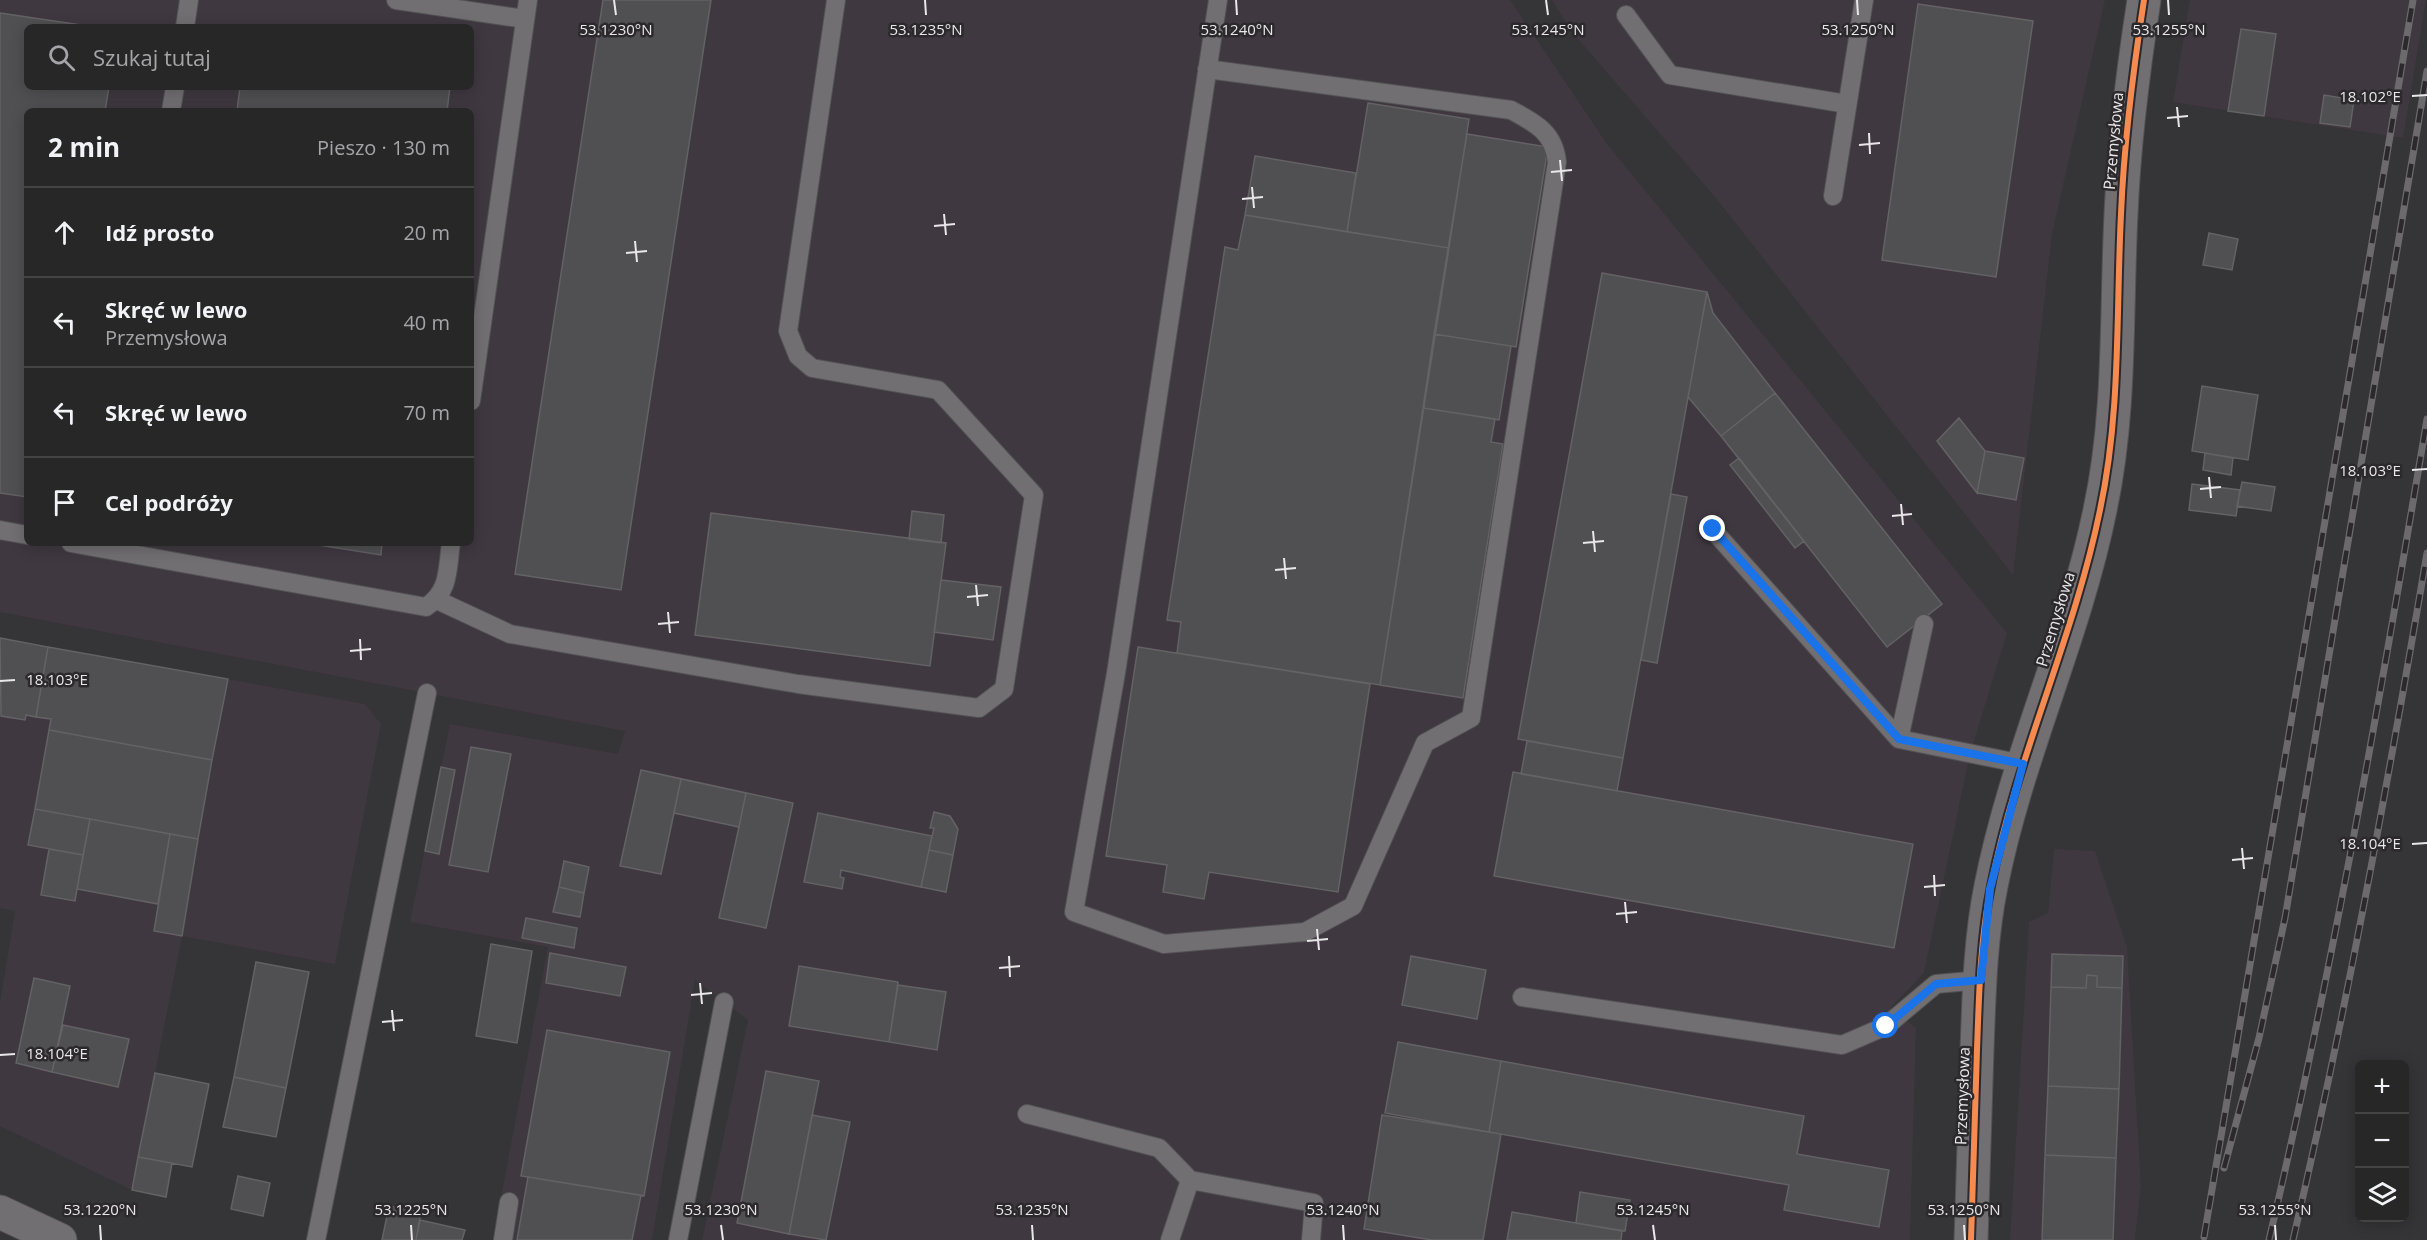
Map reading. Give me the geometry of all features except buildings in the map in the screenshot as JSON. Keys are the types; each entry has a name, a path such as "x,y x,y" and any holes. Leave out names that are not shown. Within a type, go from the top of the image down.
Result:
{"street":[{"name":"Przemysłowa","path":"1971,1240 1981,980 1990,889 2023,764 2082,580 2100,510 2112,432 2118,364 2121,211 2126,139 2144,0"},
{"path":"0,1212 60,1240"}],"lane":[{"path":"185,24 189,0"},
{"path":"396,0 525,19"},
{"path":"474,380 528,0"},
{"path":"437,600 510,634 798,684 980,708 1005,689 1034,495 938,390 812,368 798,356 788,331 836,0"},
{"path":"1208,69 1511,110 1537,124 1555,145 1557,162 1471,718 1425,743 1353,906 1305,932 1164,944 1074,912 1116,673 1218,0"},
{"path":"1833,196 1864,0"},
{"path":"1626,15 1670,75 1847,104"},
{"path":"172,108 174,90"},
{"path":"1713,529 1899,739 2023,764"},
{"path":"0,530 24,534"},
{"path":"102,546 426,607 437,600 444,590 451,546"},
{"path":"1899,739 1924,624"},
{"path":"316,1240 427,693"},
{"path":"1522,997 1842,1045 1886,1026 1936,984 1981,980"},
{"path":"678,1240 724,1002"},
{"path":"1027,1114 1159,1148 1190,1180 1314,1203 1311,1240"},
{"path":"1170,1240 1190,1180"},
{"path":"503,1240 509,1202"}],"shaded area":[{"path":"0,0 1510,0 1607,144 2007,633 1970,754 1924,973 1890,1008 1916,1028 1910,1240 702,1240 748,1020 695,980 652,1240 493,1240 548,947 410,922 450,724 618,754 625,731 0,612"},
{"path":"1552,0 2105,0 2052,234 2013,575 1715,197 1572,32"},
{"path":"2190,0 2426,0 2403,138 2173,102"},
{"path":"0,638 365,704 381,724 335,964 182,936 132,1190 0,1126 0,1002 15,911 0,908"},
{"path":"2054,849 2095,851 2127,947 2141,1185 2135,1240 2010,1240 2029,922 2048,913"}],"railway":[{"path":"2204,1237 2413,0"},
{"path":"2224,1168 2259,1038 2285,918 2427,71"},
{"path":"2269,1240 2314,1036 2355,831 2427,419"},
{"path":"2293,1240 2331,1069 2365,898 2427,553"}],"cycle path":[{"path":"1971,1240 1978,1009 1984,927 2002,838 2015,791 2076,605 2089,558 2107,473 2115,399 2124,160 2144,0"}],"route":[{"path":"1713,529 1899,739 2023,764 1990,889 1981,980 1936,984 1886,1026"}]}
